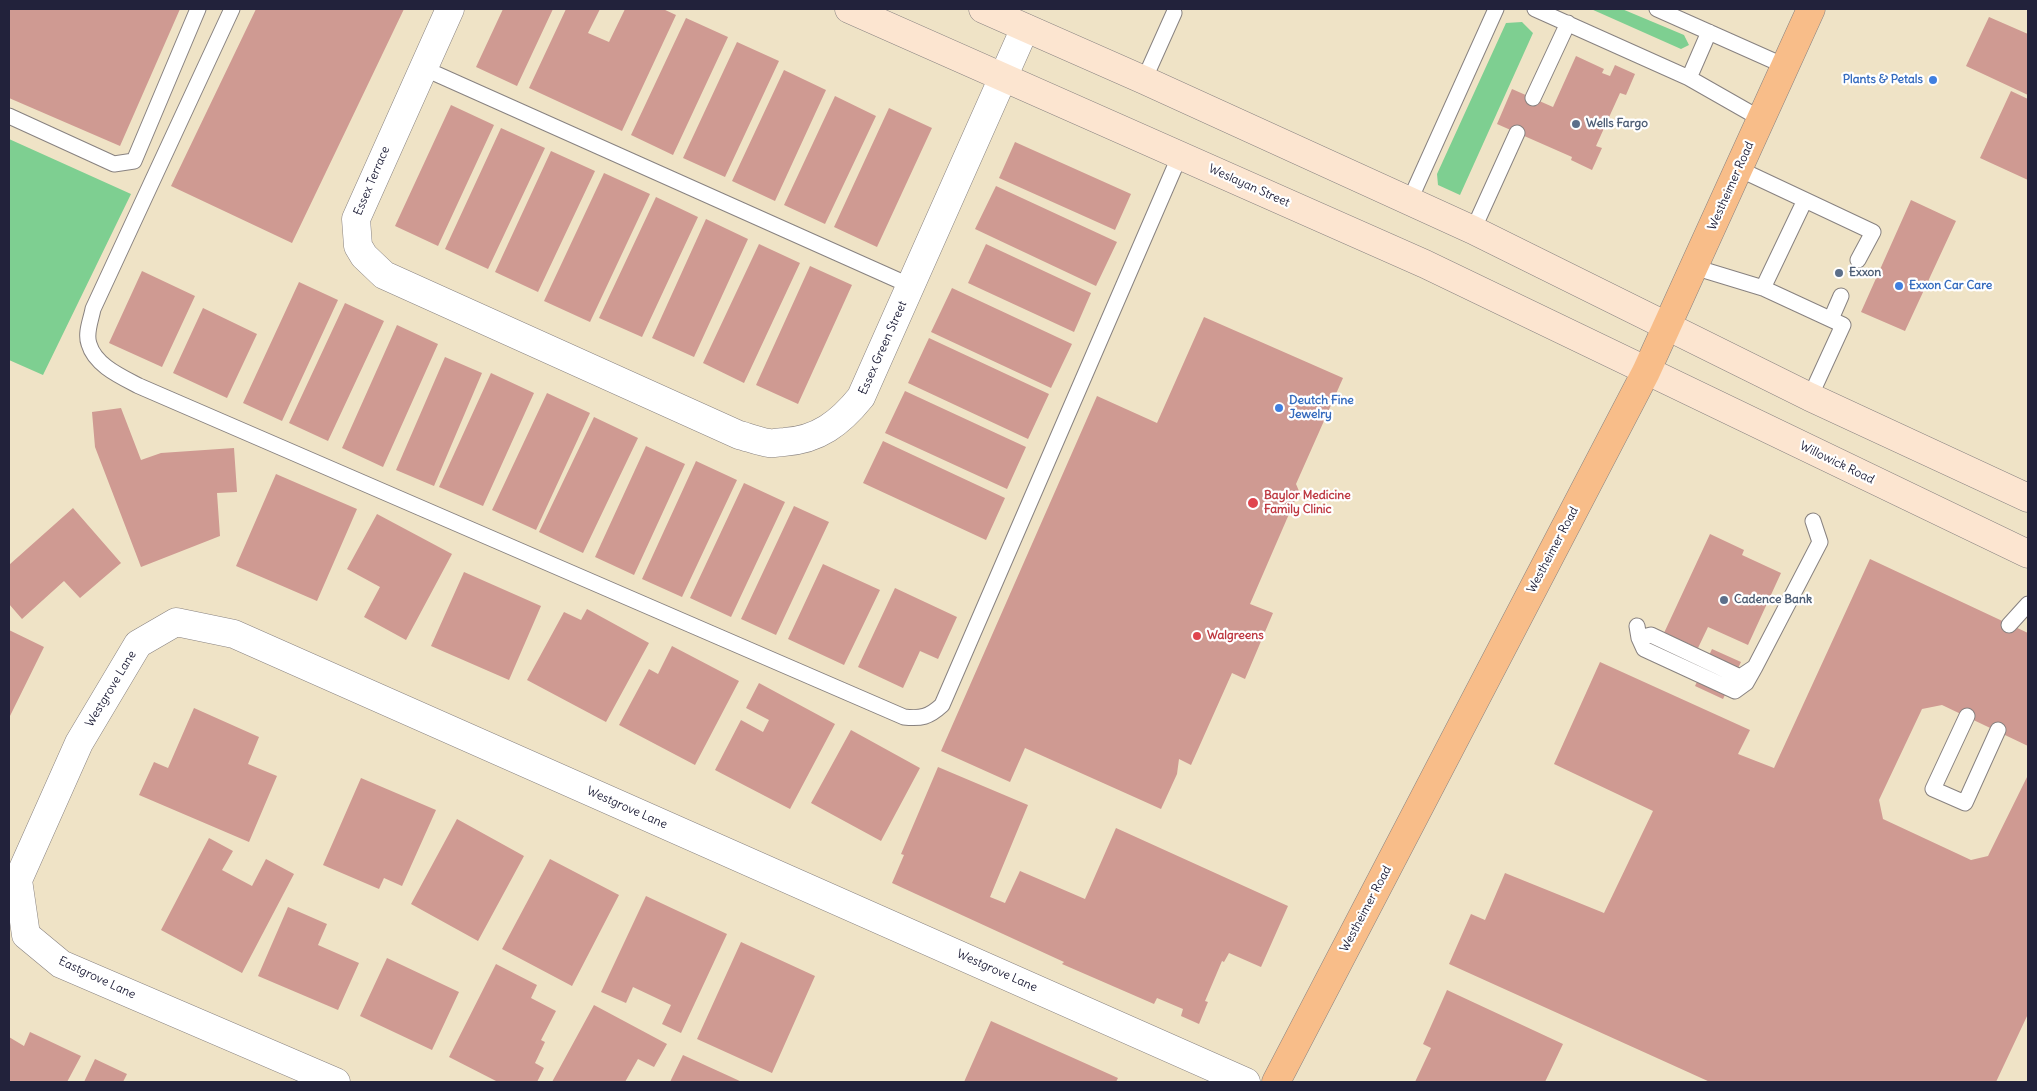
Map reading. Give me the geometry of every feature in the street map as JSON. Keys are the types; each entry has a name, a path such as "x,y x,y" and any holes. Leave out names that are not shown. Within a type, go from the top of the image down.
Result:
{"main road":[{"name":"Weslayan Street","path":"849,9 1438,270 1646,372"},
{"path":"983,9 1473,230 1810,397 2028,498"},
{"name":"Westheimer Road","path":"1276,1082 1646,372 1811,9"},
{"name":"Willowick Road","path":"1646,372 2028,554"}],"street":[{"name":"Essex Terrace","path":"450,9 361,202 356,218 358,246 364,256 384,275 513,334"},
{"name":"Essex Green Street","path":"513,334 739,435 769,443 795,441 815,436 832,427 849,413 862,397 1026,28"},
{"name":"Westgrove Lane","path":"68,770 79,743 138,644 176,622 234,634 1246,1082"},
{"name":"Eastgrove Lane","path":"68,770 18,880 26,935 61,964 336,1082"}],"lane":[{"path":"9,116 114,164 134,161 198,9"},
{"path":"232,9 93,310 88,330 88,344 98,360 116,374 139,386 904,717 919,719 931,715 942,705 1180,155"},
{"path":"1409,202 1496,9"},
{"path":"1535,9 1690,78 1761,119"},
{"path":"1657,9 1785,66"},
{"path":"1144,80 1174,13"},
{"path":"1533,98 1568,23"},
{"path":"1690,78 1709,32"},
{"path":"423,68 911,286"},
{"path":"1473,230 1517,133"},
{"path":"1738,169 1873,232 1858,260"},
{"path":"1763,288 1805,200"},
{"path":"1694,267 1763,288 1843,325 1810,397"},
{"path":"1831,319 1841,296"},
{"path":"1638,632 1651,635 1740,677 1755,667 1820,542 1813,521"},
{"path":"2009,625 2028,604"},
{"path":"1967,716 1933,789 1965,803 1998,730"}],"green space":[{"path":"1591,9 1622,9 1684,35 1689,45 1681,49"},
{"path":"1522,22 1533,33 1460,195 1438,185 1437,174 1506,23"},
{"path":"9,139 131,194 43,375 9,360"}],"building":[{"path":"9,9 180,9 120,146 9,98"},
{"path":"256,9 404,9 292,243 171,186"},
{"path":"503,9 553,9 517,86 476,67"},
{"path":"566,9 600,9 588,33 609,42 625,9 663,9 676,15 622,131 529,88"},
{"path":"1989,17 2028,34 2028,95 1966,66"},
{"path":"686,18 728,37 673,155 631,135"},
{"path":"737,42 779,61 725,177 683,158"},
{"name":"Wells Fargo","path":"1576,56 1604,69 1602,73 1610,76 1615,65 1635,74 1626,95 1620,93 1596,146 1602,148 1592,170 1571,160 1572,157 1497,124 1512,89 1553,107"},
{"path":"784,70 826,90 775,201 732,181"},
{"path":"2011,91 2028,99 2028,180 1980,158"},
{"path":"835,96 876,116 825,224 784,205"},
{"path":"451,105 494,125 438,246 395,226"},
{"path":"889,108 932,128 877,247 834,227"},
{"path":"501,128 545,148 488,269 445,249"},
{"path":"1015,142 1131,194 1115,230 999,178"},
{"path":"551,151 595,171 538,292 495,272"},
{"path":"604,173 650,194 590,322 544,301"},
{"path":"996,186 1117,242 1096,286 975,229"},
{"path":"656,197 698,217 642,337 599,318"},
{"name":"Exxon Car Care","path":"1911,200 1956,221 1905,331 1861,312"},
{"path":"706,219 748,239 694,357 652,338"},
{"path":"759,244 800,263 744,383 703,363"},
{"path":"986,244 1091,293 1074,332 968,283"},
{"path":"810,266 852,285 798,404 756,385"},
{"path":"142,271 195,296 162,367 109,343"},
{"path":"299,282 338,300 282,421 243,403"},
{"path":"952,288 1072,344 1051,388 931,332"},
{"path":"345,303 384,321 328,441 289,423"},
{"path":"203,308 257,334 227,398 173,373"},
{"path":"1204,317 1343,378 1296,484 1299,491 1250,604 1273,613 1245,679 1232,673 1191,765 1179,759 1177,774 1161,809 1025,748 1010,782 941,751 1097,396 1157,423"},
{"path":"397,325 438,344 383,467 342,448"},
{"path":"929,338 1049,394 1028,439 908,383"},
{"path":"445,357 482,373 434,486 396,470"},
{"path":"491,373 534,393 483,506 439,487"},
{"path":"905,391 1026,447 1007,489 885,433"},
{"path":"547,393 590,413 536,530 492,510"},
{"path":"121,408 141,460 161,453 234,448 237,492 217,493 220,536 141,567 95,447 92,412"},
{"path":"594,417 638,438 583,553 539,532"},
{"path":"883,441 1005,498 986,540 863,483"},
{"path":"646,446 685,464 634,575 595,557"},
{"path":"696,461 737,480 682,597 642,579"},
{"path":"276,474 357,509 317,601 236,566"},
{"path":"744,483 785,502 731,617 690,598"},
{"path":"794,506 829,522 776,635 741,619"},
{"path":"73,508 121,563 80,598 64,581 22,619 9,604 9,565"},
{"path":"377,514 452,554 406,640 364,617 380,587 347,569"},
{"name":"Cadence Bank","path":"1710,534 1744,550 1742,555 1781,573 1748,645 1708,627 1698,648 1664,633"},
{"path":"1870,559 2028,633 2028,746 1942,705 1922,709 1879,800 1883,819 1971,860 1988,856 2028,775 2028,1014 1996,1082 1710,1082 1449,964 1471,914 1485,920 1505,873 1604,913 1653,811 1554,764 1600,662 1750,730 1738,754 1774,768"},
{"path":"823,564 880,590 844,665 788,639"},
{"path":"464,572 541,606 509,680 431,646"},
{"path":"895,588 957,617 938,659 920,651 903,688 858,667"},
{"path":"587,609 649,643 606,722 527,680 564,612 581,620"},
{"path":"9,630 44,647 9,718"},
{"path":"672,646 739,681 695,765 619,725 649,669 658,674"},
{"path":"1712,649 1741,662 1723,699 1695,686"},
{"path":"759,683 835,724 790,809 715,770 741,720 763,732 769,720 746,708"},
{"path":"194,708 259,737 248,764 277,776 249,842 139,795 154,762 168,768"},
{"path":"851,730 920,768 881,841 811,803"},
{"path":"938,767 1028,805 990,897 1005,903 1020,871 1085,899 1116,828 1288,906 1261,967 1229,953 1224,962 1222,961 1205,1001 1208,1002 1199,1024 1181,1016 1183,1009 1157,998 1154,1004 1062,964 1064,962 892,883 904,855 901,854"},
{"path":"361,778 436,810 402,886 384,878 379,889 323,865"},
{"path":"457,819 524,856 478,941 411,904"},
{"path":"209,838 233,851 222,870 252,886 266,859 294,874 242,973 161,930"},
{"path":"550,859 619,895 572,986 502,949"},
{"path":"646,896 727,934 681,1033 662,1024 671,1005 633,987 626,1003 601,992"},
{"path":"288,907 327,924 318,945 359,963 338,1010 258,976"},
{"path":"741,942 815,976 772,1073 697,1039"},
{"path":"387,958 459,992 432,1050 360,1016"},
{"path":"496,964 537,985 531,998 556,1011 541,1040 545,1042 535,1063 544,1068 537,1082 498,1082 449,1057"},
{"path":"1447,990 1563,1044 1545,1082 1415,1082 1431,1048 1423,1044"},
{"path":"594,1005 667,1044 654,1067 638,1059 625,1082 552,1082"},
{"path":"991,1021 1118,1078 1116,1082 964,1082"},
{"path":"30,1032 81,1056 67,1082 9,1082 9,1037 24,1046"},
{"path":"683,1055 742,1082 670,1082"},
{"path":"95,1059 127,1074 123,1082 84,1082"}],"place":[{"name":"Plants & Petals","path":"1933,80"},
{"name":"Wells Fargo","path":"1576,124"},
{"name":"Exxon","path":"1839,273"},
{"name":"Exxon Car Care","path":"1899,286"},
{"name":"Deutch Fine Jewelry","path":"1279,408"},
{"name":"Baylor Medicine Family Clinic","path":"1253,503"},
{"name":"Cadence Bank","path":"1724,600"},
{"name":"Walgreens","path":"1197,636"}]}
